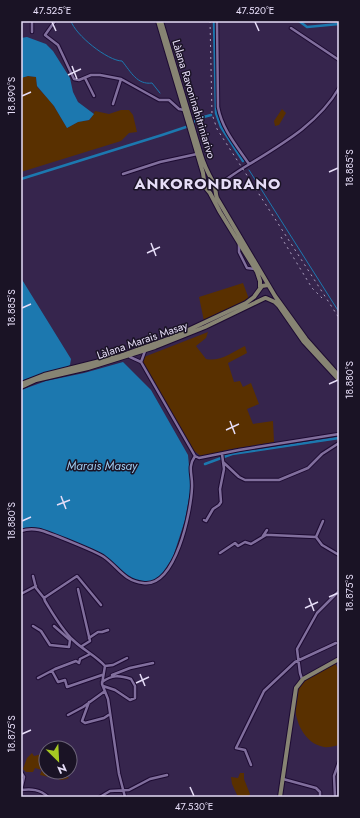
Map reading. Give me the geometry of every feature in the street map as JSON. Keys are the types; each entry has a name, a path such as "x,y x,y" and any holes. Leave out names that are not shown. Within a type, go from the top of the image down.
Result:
{"main road":[{"path":"158,21 184,110 190,124"},
{"name":"Làlana Ravoninahitriniarivo","path":"161,21 198,154 205,187 255,269 260,281 260,288"},
{"name":"Làlana Ravoninahitriniarivo","path":"190,124 204,165 223,210 268,285"},
{"path":"205,182 212,181"},
{"path":"208,190 214,188"},
{"path":"339,376 306,339 268,285 260,288 260,295 275,302 304,342 339,380"},
{"name":"Làlana Marais Masay","path":"21,384 120,356 171,338 235,309 252,299 260,288"},
{"path":"265,298 270,296 272,291"},
{"name":"Làlana Marais Masay","path":"21,387 55,374 145,351 205,327 265,298"},
{"path":"280,797 293,699 296,688 303,679 339,659"}],"street":[{"path":"32,21 32,32"},
{"path":"55,21 45,36 58,46 74,79 79,80 100,75 121,79 159,100 169,100 180,109 184,110"},
{"path":"216,21 218,107 220,120 249,164"},
{"path":"291,28 339,60"},
{"path":"85,78 94,96"},
{"path":"113,104 121,79"},
{"path":"214,188 249,164 268,154 307,125 329,103 339,88"},
{"path":"123,174 160,162 198,154"},
{"path":"212,181 224,181"},
{"path":"140,362 145,351"},
{"path":"130,356 140,362 195,456 199,458 339,434"},
{"path":"223,461 239,477 245,480 279,480 308,468 322,454 339,443"},
{"path":"204,520 206,521 213,509 220,504 220,490 223,478 222,454"},
{"path":"21,531 40,530 104,556 119,572 135,582 146,584 156,581 163,575 178,552 189,510 192,488 190,463 195,456"},
{"path":"316,538 323,520"},
{"path":"220,552 235,543 238,546 245,542 251,544 263,536 267,530"},
{"path":"263,536 271,535 316,538 322,545 338,551 339,555"},
{"path":"33,576 36,586 45,602 71,640"},
{"path":"44,598 78,576 101,605"},
{"path":"21,594 36,586"},
{"path":"78,589 90,642 82,646"},
{"path":"303,679 300,673 297,649 312,621 339,591"},
{"path":"33,626 41,631 50,645 69,647 71,640"},
{"path":"54,626 71,640 82,646 90,654 98,658 104,666 102,682 110,714 118,774 125,797"},
{"path":"89,638 98,632 108,630"},
{"path":"251,766 244,750 236,748 264,691 298,660 336,643"},
{"path":"38,678 76,661 79,663 80,659 90,654"},
{"path":"104,666 113,665 127,658"},
{"path":"102,682 110,676 130,668 153,663"},
{"path":"52,671 58,682 65,680 67,687 103,675"},
{"path":"103,686 111,688 130,700 135,698 135,686 131,679 121,676 110,676"},
{"path":"68,715 105,690"},
{"path":"89,702 82,720 85,723 104,718 110,714"},
{"path":"335,797 334,776 339,762"},
{"path":"21,772 24,777 21,790 32,789 43,792 48,797"},
{"path":"100,797 110,791 124,790 167,775"},
{"path":"283,778 316,788 320,792 320,797"}],"shaded area":[{"path":"28,76 36,77 37,87 52,103 67,128 78,122 90,120 95,111 109,114 121,110 129,110 133,115 137,132 129,133 121,141 21,172 21,78"},
{"path":"282,109 286,113 279,125 275,126 274,121"},
{"path":"243,283 249,299 204,321 199,297"},
{"path":"208,332 206,338 196,346 206,359 211,360 221,358 245,346 247,353 228,363 234,382 240,381 243,387 251,383 259,404 247,409 253,424 273,421 274,442 226,450 202,457 193,450 142,361 144,357"},
{"path":"335,663 339,671 339,745 326,747 317,745 310,741 305,735 298,722 295,701 300,684"},
{"path":"32,753 34,756 38,755 38,769 35,768 33,772 26,772 23,769 27,758"},
{"path":"240,773 244,773 244,779 250,794 248,797 238,797 232,784 231,777 238,778"}],"water":[{"path":"27,37 46,44 53,51 70,78 73,92 78,102 94,114 89,120 78,122 67,128 54,106 37,86 36,77 28,76 21,78 21,38"},
{"path":"21,278 71,359 70,365 65,368 21,381"},
{"name":"Marais Masay","path":"123,362 151,390 188,455 191,487 185,520 173,557 162,574 155,580 144,582 134,581 124,576 115,566 94,551 39,529 21,529 21,390 46,381 84,373"}],"waterway":[{"path":"71,21 85,40 109,57 122,61 138,80 152,83 160,93"},
{"path":"214,21 216,113 221,127 243,161"},
{"path":"299,21 307,27 339,24"},
{"path":"21,179 186,127 200,118 211,115"},
{"path":"249,170 339,312"},
{"path":"205,464 232,454 339,438"}],"railway":[{"path":"210,21 212,114 217,129 339,318"},
{"path":"281,237 312,288 322,298"}],"district":[{"name":"ANKORONDRANO","path":"208,184"}]}
